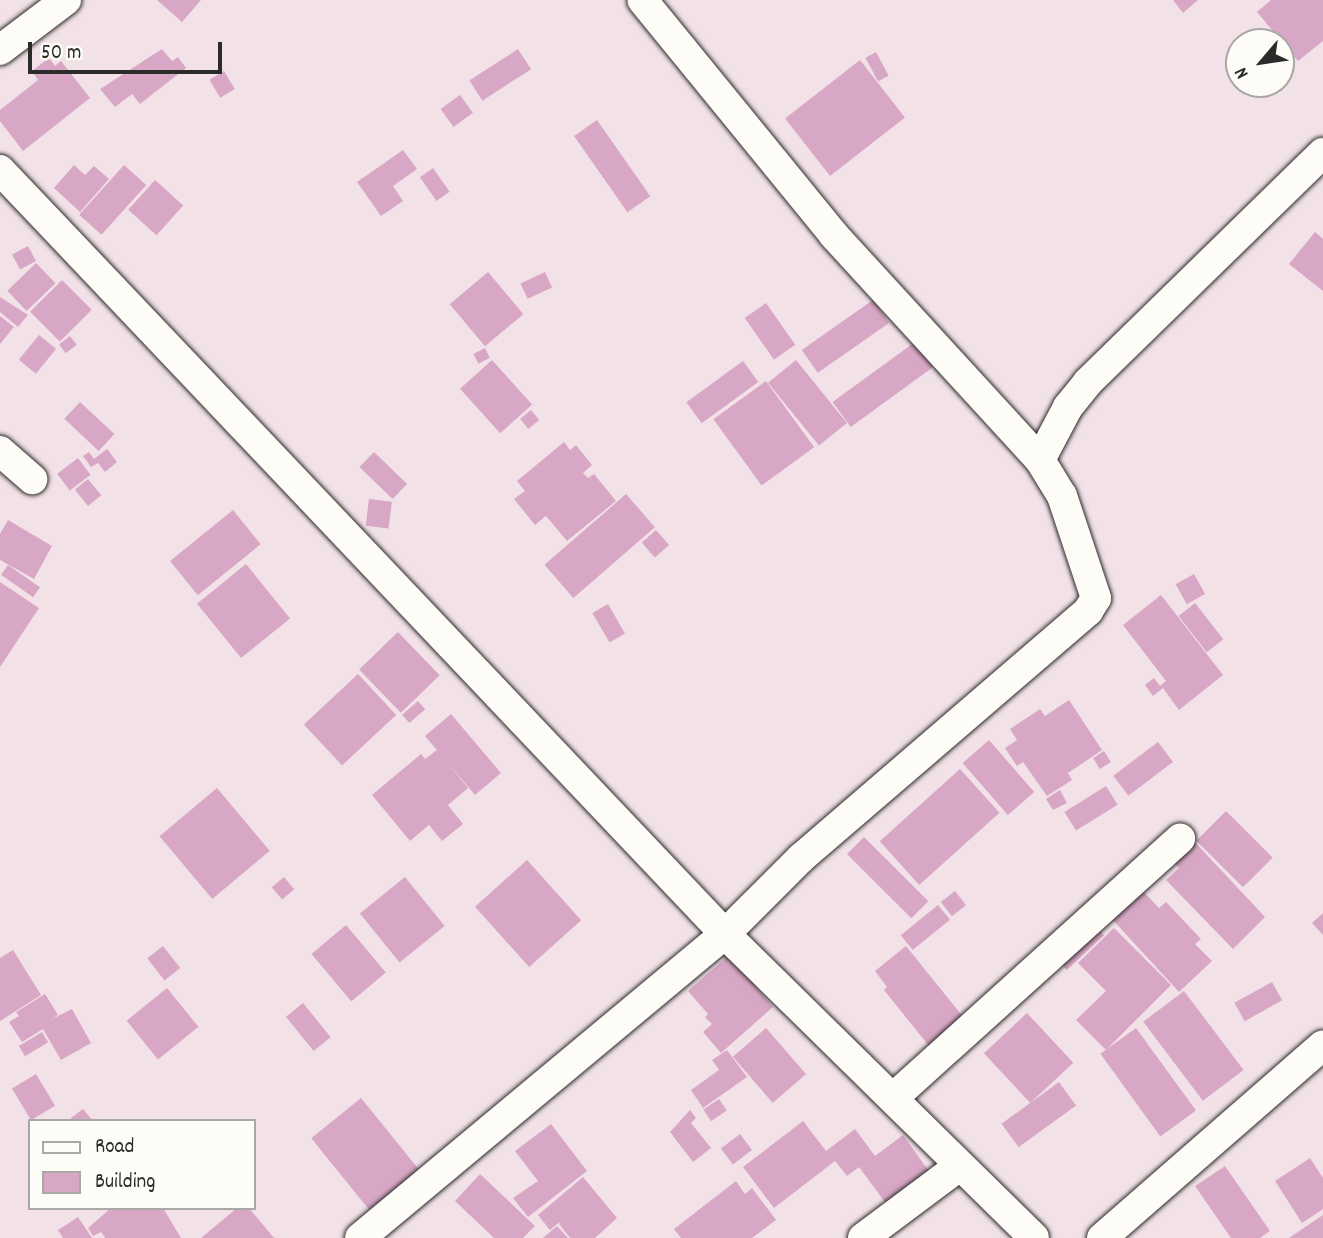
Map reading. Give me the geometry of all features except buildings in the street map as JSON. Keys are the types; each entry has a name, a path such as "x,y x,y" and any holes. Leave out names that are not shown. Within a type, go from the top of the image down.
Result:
{"street":[{"path":"0,50 66,0"},
{"path":"360,1238 725,934 801,858 1094,606 1096,597 1062,496 1040,460 834,235 642,0"},
{"path":"1040,460 1068,407 1088,382 1323,153"},
{"path":"0,170 725,934 893,1098 958,1167 1034,1238"},
{"path":"0,451 32,479"},
{"path":"893,1098 1180,839"},
{"path":"1102,1238 1323,1045"},
{"path":"863,1238 958,1167"}]}
